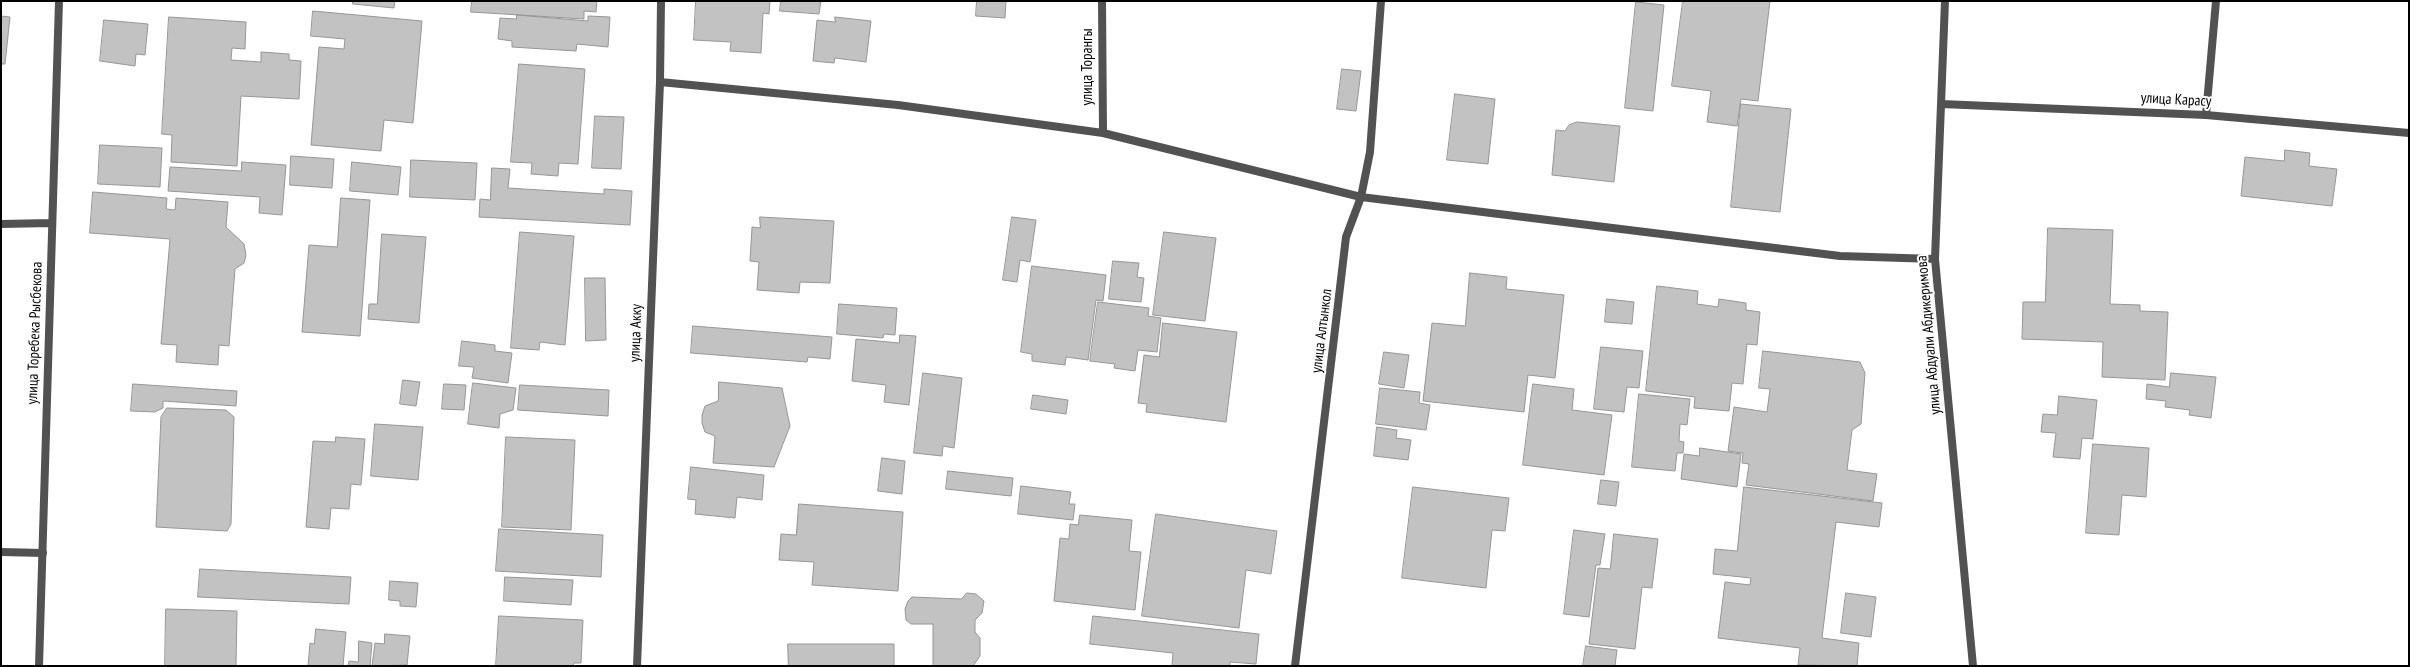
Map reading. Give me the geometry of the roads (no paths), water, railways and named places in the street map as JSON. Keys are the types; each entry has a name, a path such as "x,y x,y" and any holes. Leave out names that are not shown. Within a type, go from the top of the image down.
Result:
{"street":[{"name":"улица Торебека Рысбекова","path":"39,666 59,1"},
{"name":"улица Акку","path":"637,666 660,82 661,1"},
{"name":"улица Торангы","path":"1102,1 1103,133"},
{"name":"улица Алтынкол","path":"1295,666 1346,237 1361,197 1370,152 1381,1"},
{"name":"улица Абдуали Абдикеримова","path":"1945,1 1934,259 1973,666"},
{"path":"2206,115 2216,1"},
{"path":"660,82 898,105 1103,133 1361,197 1840,256 1934,259"},
{"name":"улица Карасу","path":"1941,104 2206,115 2409,133"},
{"path":"1,224 52,223"},
{"path":"1,552 43,553"}]}
